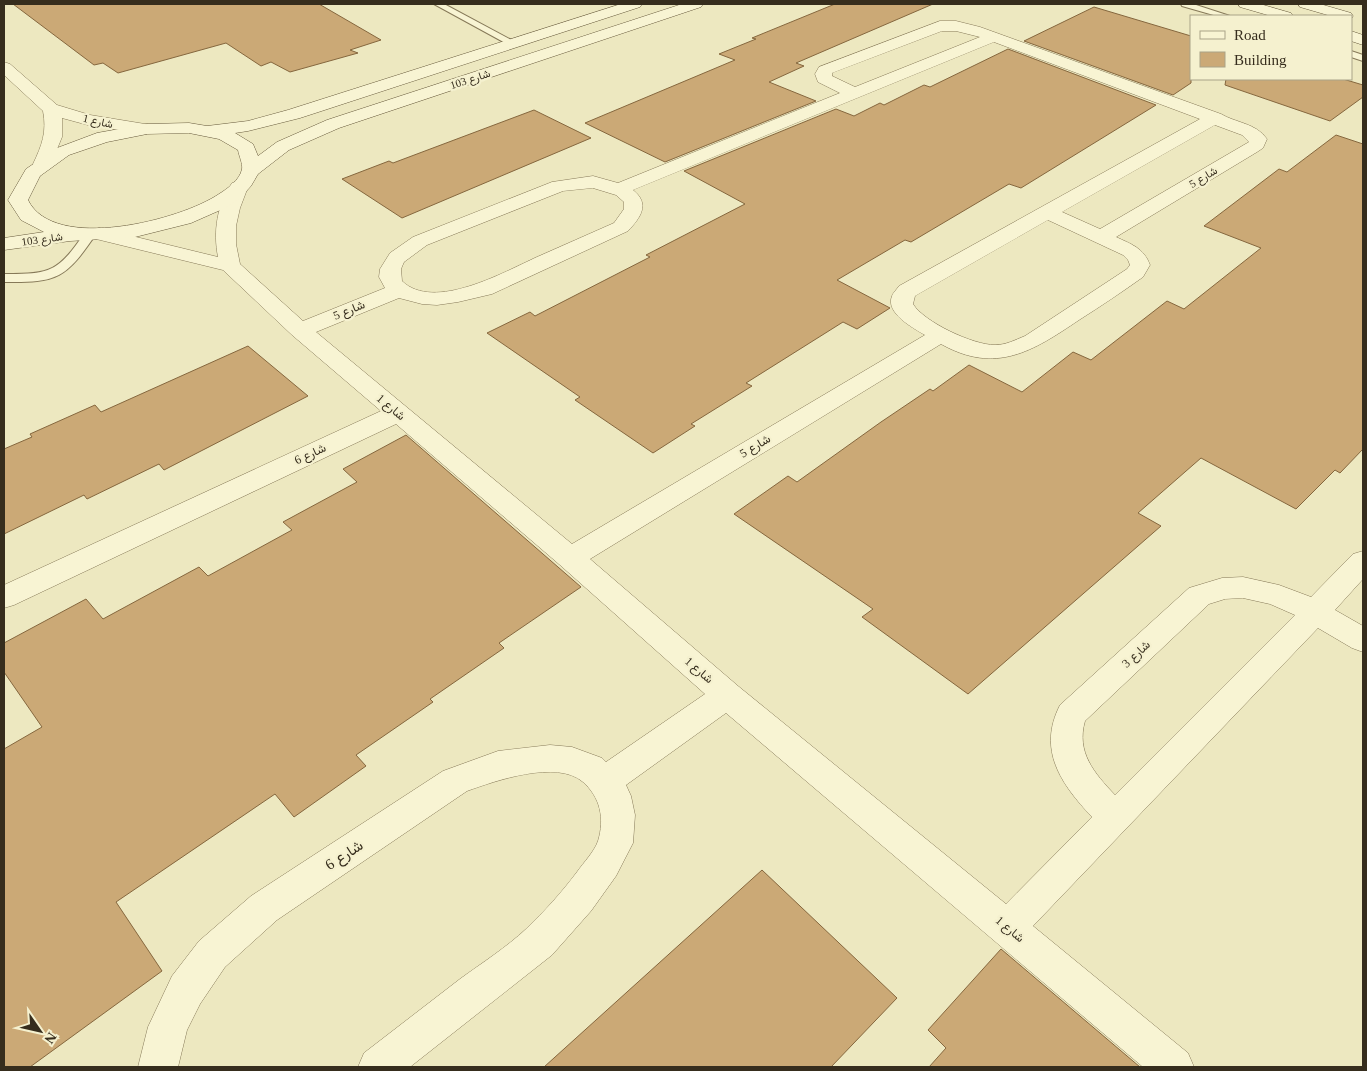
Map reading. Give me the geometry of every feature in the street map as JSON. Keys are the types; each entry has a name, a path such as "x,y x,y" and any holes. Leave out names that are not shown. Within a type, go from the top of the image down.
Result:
{"street":[{"name":"شارع 103","path":"251,170 283,146 333,124 696,4"},
{"path":"1245,4 1283,15"},
{"path":"1305,4 1341,15"},
{"name":"شارع 103","path":"210,130 248,126 294,114 625,5"},
{"name":"شارع 5","path":"853,93 824,79 823,74 825,70 940,26 962,27 1214,118 1248,131 1258,139 1258,144 1101,237"},
{"path":"619,189 993,37"},
{"name":"شارع 1","path":"4,67 51,109 88,120 146,128"},
{"path":"42,164 54,138 56,128 51,109"},
{"path":"1047,212 1101,237 1138,257 1140,265 1136,273 1033,341 1014,349 995,352 964,347 910,317 902,304 902,297 907,291 1047,212 1214,118"},
{"path":"4,194 24,182 42,164 58,154 85,142 146,128 180,127 210,130 244,145 252,161 251,170 229,208 225,223 224,242 230,266"},
{"path":"24,182 18,200 26,215 48,227 90,234 136,231 173,222 205,210 240,187"},
{"path":"593,182 619,189 629,195 635,202 635,209 631,218 621,227 484,289 468,294 430,298 412,296 398,291 392,283 391,274 394,262 402,252 420,241 559,186 593,182"},
{"name":"شارع 103","path":"4,244 90,234"},
{"name":"شارع 1","path":"90,234 230,266 300,330 570,558 727,695 1174,1067"},
{"name":"شارع 5","path":"300,330 398,291"},
{"name":"شارع 5","path":"570,558 940,335"},
{"name":"شارع 6","path":"4,598 398,413"},
{"path":"1008,927 1114,816 1316,612 1363,561"},
{"name":"شارع 3","path":"1114,816 1088,791 1072,768 1066,746 1065,727 1071,714 1199,596 1223,588 1258,590 1316,612 1363,640"},
{"path":"605,781 727,695"},
{"name":"شارع 6","path":"158,1067 168,1027 186,990 212,954 264,908 455,781 498,765 550,759 572,761 590,768 605,781 614,796 618,814 615,843 603,865 578,899 538,942 378,1067"}],"lane":[{"path":"438,4 512,43"},
{"path":"1185,4 1223,15"},
{"path":"4,278 36,278 53,273 67,265 90,234"}],"building":[{"path":"13,4 319,4 381,40 350,50 358,53 290,72 271,62 261,66 226,43 118,73 103,63 94,65"},
{"path":"835,4 933,4 796,63 804,66 769,82 816,101 665,162 585,123 735,60 719,54 756,39 752,38"},
{"path":"1094,7 1190,36 1191,83 1173,95 1024,41"},
{"path":"1008,49 1156,105 1021,188 1009,184 911,242 905,240 837,280 890,308 857,329 843,322 746,383 752,386 691,424 695,426 653,453 575,400 580,397 487,333 530,312 535,316 650,257 646,255 745,204 684,171 836,109 854,116 880,103 884,105 924,85 930,87"},
{"path":"1226,80 1346,80 1363,85 1363,97 1330,121 1225,85"},
{"path":"534,110 591,138 402,218 342,179 389,161 393,163"},
{"path":"1336,135 1363,144 1363,449 1340,473 1335,470 1296,509 1201,458 1138,513 1161,526 968,694 862,617 873,609 734,514 788,476 797,482 881,422 930,389 933,391 969,365 1022,392 1073,352 1091,360 1167,301 1184,309 1261,248 1204,226 1279,169 1287,172"},
{"path":"248,346 308,396 164,470 159,464 87,499 84,495 4,534 4,449 32,437 30,434 95,405 101,412"},
{"path":"406,435 581,587 499,643 504,648 430,699 433,702 356,755 366,766 294,817 275,794 116,902 162,971 30,1067 4,1067 4,749 42,727 4,672 4,643 86,599 103,619 199,567 208,576 292,530 283,522 357,482 343,469"},
{"path":"762,870 897,998 831,1067 544,1067"},
{"path":"1001,949 1140,1067 929,1067 946,1048 928,1030"}]}
